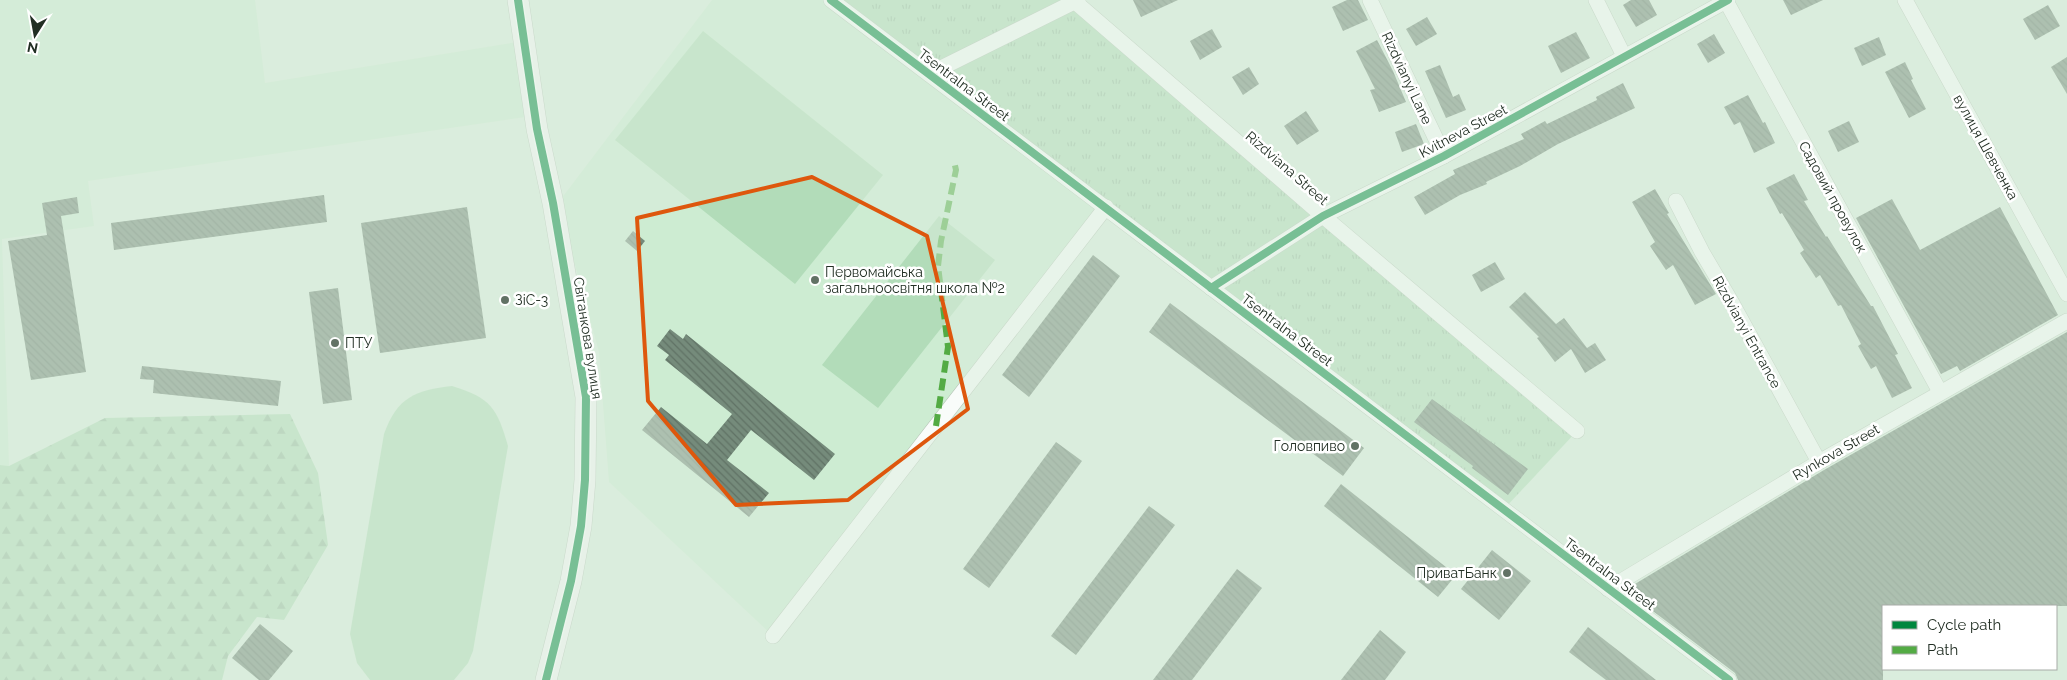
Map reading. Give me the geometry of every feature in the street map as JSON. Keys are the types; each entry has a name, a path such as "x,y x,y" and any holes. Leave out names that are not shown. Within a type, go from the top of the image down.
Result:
{"street":[{"name":"Світанкова вулиця","path":"518,0 537,129 553,203 586,398 585,480 581,526 571,581 546,680"},
{"name":"Tsentralna Street","path":"831,0 1729,680"},
{"name":"Rizdvianyi Lane","path":"1370,0 1444,156"},
{"path":"1596,0 1624,56"},
{"name":"вулиця Шевченка","path":"1905,0 2067,294"},
{"path":"929,74 1075,1"},
{"name":"Rizdviana Street","path":"1075,1 1323,216 1577,431"},
{"name":"Kvitneva Street","path":"1211,288 1323,216 1444,156 1727,1"},
{"name":"Садовий провулок","path":"1727,1 1940,392"},
{"name":"Rizdvianyi Entrance","path":"1676,201 1702,252 1819,462"},
{"path":"772,636 1106,208"},
{"name":"Rynkova Street","path":"1608,589 1819,462 2067,321"}],"highlighted area":[{"path":"812,177 927,236 968,409 848,500 736,505 648,401 637,218"}],"shaded area":[{"path":"0,0 255,0 265,83 517,42 525,117 88,181 94,226 2,239 9,466 0,465"},
{"name":"Первомайська загальноосвітня школа №2","path":"712,0 831,0 1106,207 773,636 609,482 599,352 558,203"}],"green space":[{"path":"831,0 1073,0 1577,431 1504,509"},
{"path":"703,31 883,175 795,284 615,140"},
{"path":"939,216 995,260 878,408 822,365"},
{"path":"452,386 476,395 491,406 500,422 508,446 473,651 468,663 454,680 370,680 357,663 350,634 384,434 395,411 409,398 428,390"},
{"path":"290,414 318,473 328,545 284,620 257,617 228,656 222,680 0,680 0,465 9,466 105,418"}],"building":[{"path":"1133,0 1178,0 1141,17"},
{"path":"1347,0 1358,0 1368,20 1343,31 1332,7"},
{"path":"1631,0 1649,0 1657,15 1636,27 1623,5"},
{"path":"1783,0 1823,0 1791,15"},
{"path":"2048,5 2060,26 2035,40 2023,19"},
{"path":"1427,17 1437,34 1416,46 1406,29"},
{"path":"1212,29 1222,47 1200,60 1190,41"},
{"path":"1576,32 1590,58 1561,73 1548,46"},
{"path":"1714,34 1725,53 1708,63 1697,44"},
{"path":"1879,37 1886,55 1862,66 1854,48"},
{"path":"1377,40 1406,102 1379,112 1370,90 1375,89 1356,51"},
{"path":"2067,57 2067,94 2051,67"},
{"path":"1905,62 1913,79 1911,80 1926,109 1909,118 1885,72"},
{"path":"1440,65 1453,97 1459,94 1466,110 1446,118 1425,71"},
{"path":"1249,67 1259,84 1243,95 1232,77"},
{"path":"1623,83 1635,108 1558,144 1520,166 1486,182 1487,184 1460,195 1425,215 1414,197 1455,174 1453,170 1524,139 1521,134 1545,121 1547,124 1597,100 1596,97"},
{"path":"1748,95 1763,123 1765,122 1775,143 1754,153 1740,122 1734,125 1724,107"},
{"path":"1306,111 1319,131 1297,145 1284,126"},
{"path":"1849,121 1859,142 1838,152 1828,131"},
{"path":"1416,124 1424,144 1402,152 1395,132"},
{"path":"1794,174 1808,200 1804,201 1871,306 1873,306 1898,354 1895,355 1912,388 1892,398 1876,366 1871,369 1858,346 1861,344 1841,305 1838,306 1820,275 1816,278 1800,253 1804,250 1782,213 1780,214 1766,188"},
{"path":"1655,189 1669,213 1667,214 1716,294 1695,305 1673,265 1666,270 1650,246 1655,242 1632,202"},
{"path":"324,195 327,222 114,250 111,223"},
{"path":"77,197 79,213 61,216 86,372 31,380 8,241 47,235 42,203"},
{"path":"1892,199 1920,250 2000,207 2058,315 1960,371 1957,366 1941,374 1856,218"},
{"path":"467,207 486,338 380,353 361,223"},
{"path":"633,231 645,241 637,251 625,241"},
{"path":"1093,255 1120,276 1029,397 1002,375"},
{"path":"1495,262 1505,279 1481,292 1472,275"},
{"path":"338,288 352,400 323,404 309,292"},
{"path":"1525,292 1556,324 1564,318 1587,348 1595,343 1606,360 1585,373 1571,349 1555,362 1537,338 1539,337 1509,307"},
{"path":"1170,303 1364,448 1343,476 1149,332"},
{"path":"670,329 683,339 686,334 835,454 814,480 751,430 727,460 769,493 749,517 642,430 661,407 707,444 732,414 665,360 669,355 657,346"},
{"path":"2067,332 2067,606 1882,605 1883,680 1738,680 1735,673 1625,590 1824,470"},
{"path":"142,366 281,381 278,406 153,393 154,380 140,379"},
{"path":"1432,399 1528,469 1508,495 1414,422"},
{"path":"1056,442 1082,461 989,588 963,569"},
{"path":"1341,484 1456,575 1438,597 1324,506"},
{"path":"1149,506 1175,525 1076,655 1051,636"},
{"path":"1492,550 1531,581 1499,620 1461,589"},
{"path":"1237,569 1262,588 1192,680 1153,680"},
{"path":"260,624 293,651 269,680 259,680 232,658"},
{"path":"1588,627 1656,680 1606,680 1569,652"},
{"path":"1380,630 1406,652 1385,680 1341,680"}],"marked path":[{"path":"936,426 948,347 938,266 941,241 956,170 954,161"}],"cycle path":[{"path":"518,0 537,129 553,203 586,397 585,480 581,526 571,581 546,680"},
{"path":"831,0 1729,680"},
{"path":"1211,288 1323,216 1444,156 1728,0"}],"place":[{"name":"Первомайська загальноосвітня школа №2","path":"815,280"},
{"name":"ЗіС-3","path":"505,300"},
{"name":"ПТУ","path":"335,343"},
{"name":"Головпиво","path":"1355,446"},
{"name":"ПриватБанк","path":"1507,573"}]}
